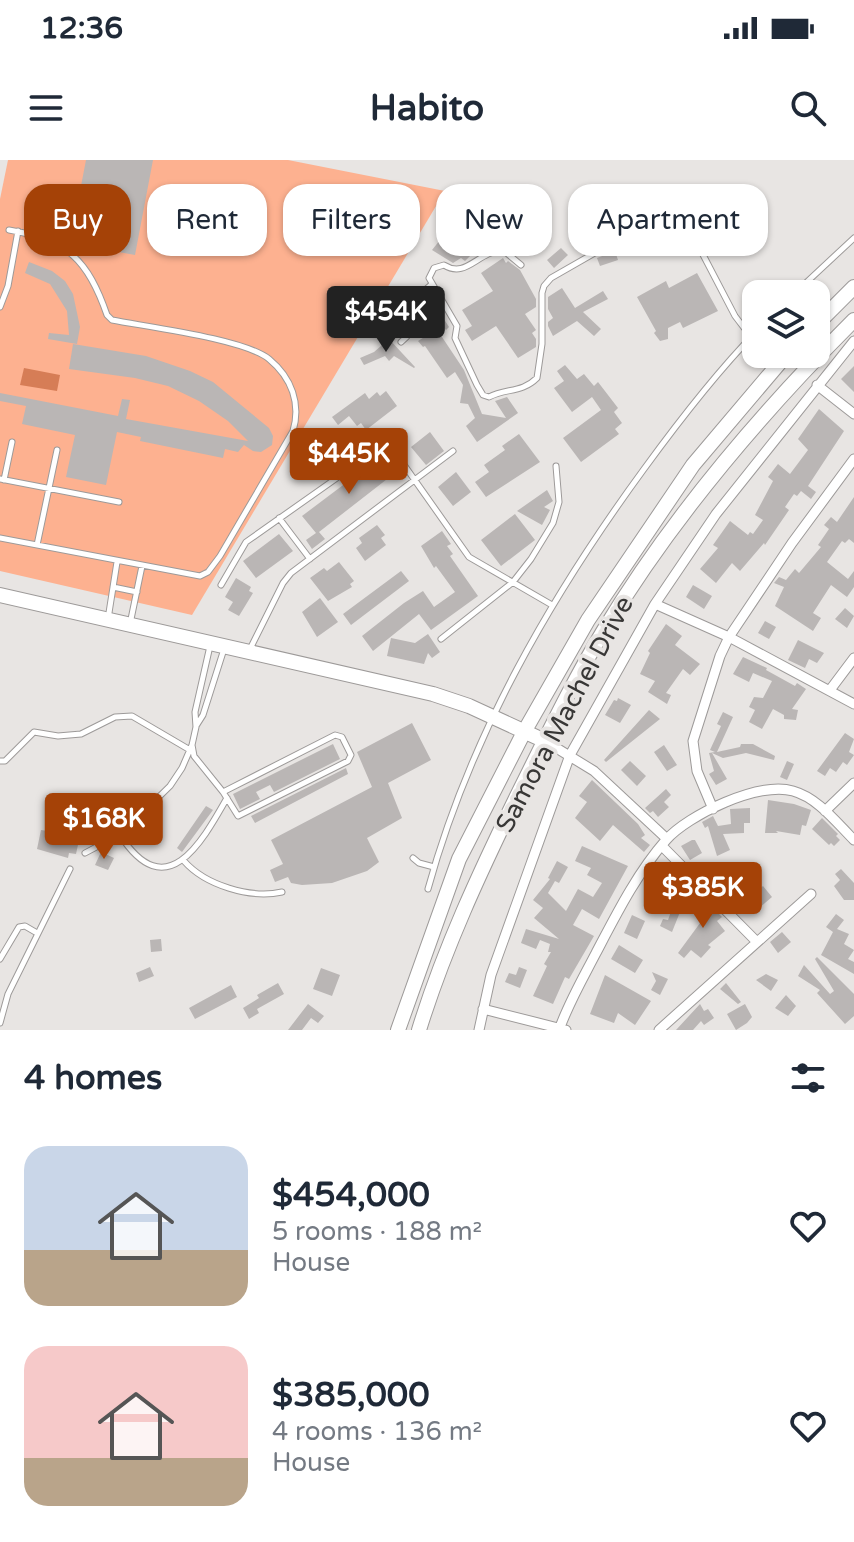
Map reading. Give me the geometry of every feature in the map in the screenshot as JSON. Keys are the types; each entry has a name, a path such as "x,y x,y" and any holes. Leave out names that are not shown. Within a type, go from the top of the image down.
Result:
{"main road":[{"path":"830,311 854,287"},
{"name":"Samora Machel Drive","path":"419,1030 471,889 604,630 664,539 712,475 803,372 854,320"},
{"name":"Samora Machel Drive","path":"398,1030 459,859 524,732 588,620 693,465 775,368"},
{"path":"0,595 433,694 469,706 545,741"}],"street":[{"path":"479,1030 491,975 570,755 655,604 716,514 854,341"},
{"path":"817,385 854,414"},
{"path":"713,809 697,771 693,741 720,656 729,637 792,543 854,459"},
{"path":"655,604 729,637 854,704"},
{"path":"830,690 854,658"},
{"path":"545,741 594,771 757,942"},
{"path":"825,811 854,783"},
{"path":"483,1009 562,1029 623,903 664,842 681,827 713,809 752,793 778,789 801,794 825,811 854,840"},
{"path":"659,1030 811,894"}],"lane":[{"path":"521,265 503,250 492,251 459,270 453,271 444,265 434,268 429,278 457,326 455,338 483,395 489,397 499,392 514,392 537,378 542,344 542,293 551,278 654,219 667,215 679,216 688,226 735,316 742,323"},
{"path":"0,538 193,576 208,572 293,431 297,416 297,402 292,388 284,374 268,358 250,349 112,320 91,276 76,258 48,238 9,230"},
{"path":"0,307 8,286 18,231"},
{"path":"809,280 854,238"},
{"path":"401,342 412,333 416,324 416,315 410,307 431,285"},
{"path":"428,889 443,834 503,692 552,605 660,447 742,348"},
{"path":"12,442 2,480 119,502"},
{"path":"221,585 246,542 385,444 390,445 417,481 469,557 552,605"},
{"path":"37,545 57,450"},
{"path":"250,650 291,573 453,451"},
{"path":"441,639 513,582 553,523 559,502 556,466"},
{"path":"279,518 310,559"},
{"path":"108,620 117,561"},
{"path":"130,625 142,566"},
{"path":"113,587 137,592"},
{"path":"85,853 120,835 170,786 191,748 196,727 203,715 218,643"},
{"path":"196,727 195,712 218,643"},
{"path":"0,761 5,761 34,732 58,736 81,734 115,717 132,716 191,748 225,795 235,815 241,816 348,761 351,755 342,737 335,735 225,795 184,861 162,867 144,861 128,848 120,835"},
{"path":"413,858 434,867"},
{"path":"184,861 195,874 243,892 269,895 282,892"},
{"path":"0,1023 8,994 70,869"},
{"path":"0,959 19,927 25,926 37,933"}],"shaded area":[{"path":"8,160 288,160 410,184 283,184 283,256 406,256 192,615 0,571 0,199"},
{"path":"420,186 436,189 436,206 420,233"},
{"path":"24,368 60,375 57,391 20,385"}],"building":[{"path":"86,160 153,160 135,255 131,254 131,184 81,184"},
{"path":"561,248 568,255 554,268 547,260"},
{"path":"442,256 470,256 465,261 461,258 453,263"},
{"path":"617,256 618,260 600,266 597,258"},
{"path":"503,258 520,270 536,299 536,307 525,314 536,330 532,333 536,347 518,358 496,326 472,341 465,330 472,326 462,310 493,291 481,273"},
{"path":"29,262 52,271 65,281 73,294 80,327 77,344 48,339 49,333 69,335 67,311 50,284 25,273"},
{"path":"697,273 718,311 683,328 680,322 668,328 668,339 660,341 637,297 666,281 669,288"},
{"path":"562,288 575,308 603,291 608,299 583,312 601,329 594,336 577,321 553,336 548,326 553,318 548,309 548,297"},
{"path":"430,299 442,311 440,313 449,327 446,330 423,306"},
{"path":"439,328 464,370 482,414 506,418 495,401 507,397 518,413 477,442 466,426 475,418 468,404 460,403 463,385 455,372 447,378 425,346 418,341"},
{"path":"389,339 414,368 394,356 389,361 385,356 364,365 360,358 374,352"},
{"path":"73,344 146,356 213,382 269,428 273,436 272,445 261,452 244,445 238,452 225,449 223,458 140,441 141,437 117,432 106,485 66,477 75,435 22,424 26,406 0,401 0,393 118,416 122,399 130,400 126,419 248,441 228,421 199,401 168,386 69,369"},
{"path":"565,365 577,379 584,374 594,386 598,382 618,408 614,412 622,423 615,429 619,434 581,462 563,438 601,410 592,397 572,412 554,388 564,381 557,371"},
{"path":"854,366 854,392 841,379"},
{"path":"386,391 397,406 366,430 361,423 357,426 349,416 338,425 332,417 365,393 369,399 377,392 380,396"},
{"path":"819,409 844,431 808,486 816,492 811,499 801,491 797,496 794,494 785,507 789,510 765,545 740,571 732,563 716,583 700,569 718,548 713,545 730,521 748,535 750,532 753,534 763,520 755,515 773,481 768,477 778,464 790,474 808,450 798,439"},
{"path":"430,432 444,451 426,465 411,447"},
{"path":"519,434 540,462 486,497 475,482 489,472 484,465 505,450 502,446"},
{"path":"387,452 400,469 319,532 325,539 312,549 306,540 316,533 302,516"},
{"path":"456,472 471,492 453,506 438,487"},
{"path":"547,490 553,501 544,507 550,510 542,525 517,511"},
{"path":"854,497 854,543 849,539 845,543 842,541 827,562 848,579 854,571 854,587 847,597 831,585 813,613 821,618 813,631 775,606 784,587 774,583 779,577 786,580 795,569 799,573 821,547 818,545 829,529 824,525 831,517 837,522"},
{"path":"515,514 535,540 501,566 481,540"},
{"path":"377,525 385,535 381,538 386,545 365,561 356,548 362,543 359,538"},
{"path":"442,531 451,544 447,546 453,554 450,556 478,596 431,630 419,614 373,651 362,636 404,603 423,591 434,607 455,592 436,566 434,568 421,546"},
{"path":"279,534 293,551 256,578 243,561"},
{"path":"339,562 354,581 350,584 352,587 328,601 310,578"},
{"path":"401,571 409,581 351,625 343,614"},
{"path":"236,578 251,587 249,591 253,593 239,616 228,610 233,602 225,597"},
{"path":"693,585 712,596 704,609 686,597"},
{"path":"320,598 338,622 317,637 302,612"},
{"path":"845,608 854,616 847,628 835,619"},
{"path":"765,621 776,627 769,639 758,633"},
{"path":"666,624 682,636 675,645 700,664 690,675 683,669 666,693 671,695 667,704 648,692 655,681 640,674 650,653 648,651"},
{"path":"428,634 440,652 432,658 428,653 424,664 387,656 391,638 415,643"},
{"path":"798,640 824,653 817,663 809,659 805,668 788,660"},
{"path":"743,657 806,689 792,709 798,710 796,720 784,719 784,715 773,709 762,729 749,722 755,710 749,707 754,697 763,698 772,681 753,673 749,682 733,674"},
{"path":"618,698 631,705 620,723 605,715"},
{"path":"649,710 660,719 606,762 604,760"},
{"path":"723,712 733,717 717,752 740,747 741,744 753,744 775,756 774,760 746,753 723,758 712,753 727,779 716,785 709,774 714,771 709,753 715,752 710,750 721,726 717,724"},
{"path":"412,723 431,760 388,783 402,818 367,838 379,862 367,871 332,883 302,885 291,883 288,877 275,882 270,870 283,864 271,840 372,787 357,752"},
{"path":"845,733 854,739 849,752 854,755 847,765 843,762 836,772 830,768 825,776 817,771"},
{"path":"333,744 340,759 274,792 270,785 256,792 260,799 240,809 233,794"},
{"path":"664,745 677,765 667,771 654,752"},
{"path":"630,761 646,776 637,786 621,770"},
{"path":"787,761 794,764 787,780 780,777"},
{"path":"346,768 348,774 255,823 251,816"},
{"path":"592,780 638,824 645,835 641,838 650,845 644,852 613,825 600,841 575,818 587,802 579,796"},
{"path":"666,789 671,795 664,802 669,807 658,817 645,808"},
{"path":"768,800 811,810 800,835 776,831 778,833 765,833"},
{"path":"206,806 213,810 182,852 177,848"},
{"path":"750,808 750,823 744,823 744,833 723,834 730,850 717,856 708,826 705,828 702,822 713,816 718,826 731,824 730,809"},
{"path":"822,818 838,834 836,836 840,840 834,846 812,829"},
{"path":"83,822 76,854 69,853 68,858 37,849 41,830 68,834"},
{"path":"692,840 702,853 690,860 681,846"},
{"path":"582,846 628,866 599,919 582,909 573,925 594,936 569,979 565,977 553,1004 533,996 547,966 544,964 551,952 548,952 550,944 540,940 536,949 521,943 526,929 559,939 534,918 543,908 533,900 550,879 557,861 568,867 559,883 555,881 548,893 566,911 578,889 593,897 602,883 587,875 591,868 575,861"},
{"path":"101,852 114,858 108,870 95,865"},
{"path":"841,869 854,883 854,900 844,900 834,886 840,880 835,874"},
{"path":"724,874 734,884 722,894 718,877"},
{"path":"763,886 772,897 752,914 743,903"},
{"path":"656,888 665,895 659,904 648,898"},
{"path":"696,895 710,911 714,909 722,917 717,921 725,931 708,945 711,947 701,958 691,950 684,958 678,953 703,919 688,902"},
{"path":"674,903 682,907 672,932 660,926 663,919 668,920"},
{"path":"836,914 844,920 837,929 849,934 844,944 854,950 848,959 854,962 854,974 821,955 833,932 826,927"},
{"path":"632,915 645,921 637,939 624,933"},
{"path":"782,932 791,942 778,953 770,942"},
{"path":"161,939 162,951 151,952 150,940"},
{"path":"619,945 643,960 635,973 611,959"},
{"path":"817,957 854,994 854,1016 845,1024 817,993 820,990 798,976 804,965 830,994 834,991 815,959"},
{"path":"150,967 154,976 139,982 136,973"},
{"path":"519,967 527,970 520,988 505,982 509,973 516,975"},
{"path":"321,968 340,975 332,996 313,989"},
{"path":"652,972 668,979 660,995 651,990 656,981"},
{"path":"766,974 778,980 771,991 756,980"},
{"path":"605,975 651,1001 635,1025 618,1013 614,1023 590,1014"},
{"path":"278,983 284,994 257,1009 259,1013 249,1019 243,1008 259,998 257,995"},
{"path":"726,983 741,1002 738,1004 720,989"},
{"path":"231,985 237,997 195,1019 189,1008"},
{"path":"786,995 796,1006 788,1016 775,1008"},
{"path":"308,1004 324,1016 318,1023 311,1018 302,1030 288,1030"},
{"path":"700,1004 714,1018 704,1025 701,1021 693,1030 676,1030"},
{"path":"745,1004 752,1017 736,1030 727,1014"}]}
